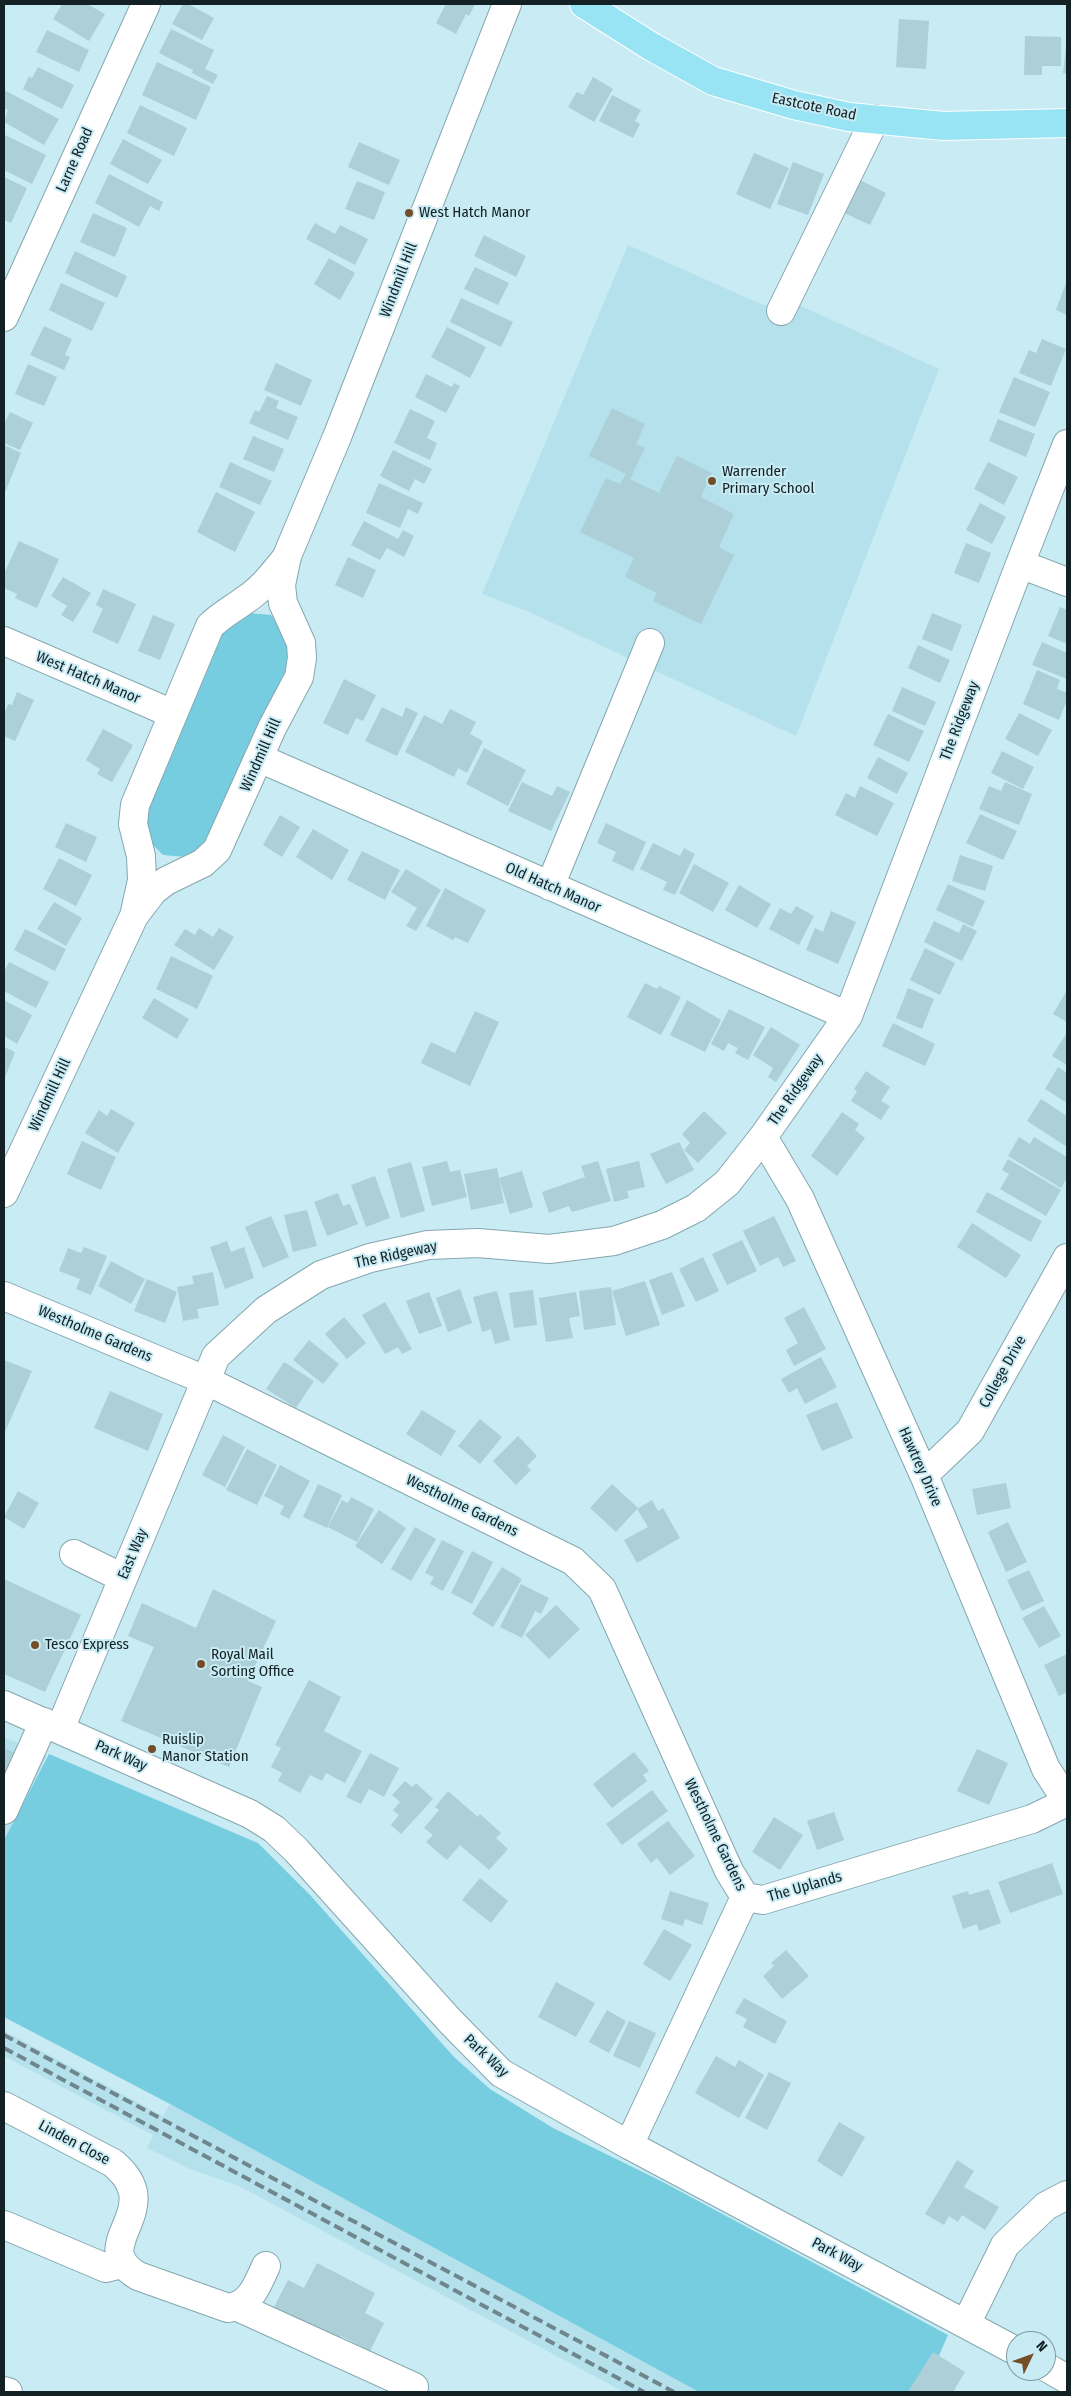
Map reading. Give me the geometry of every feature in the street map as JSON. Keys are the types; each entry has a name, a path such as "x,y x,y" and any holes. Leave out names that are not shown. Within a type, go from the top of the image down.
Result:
{"main road":[{"name":"Eastcote Road","path":"584,4 652,47 713,81 794,105 849,117 944,126 1067,123"}],"street":[{"name":"Larne Road","path":"4,317 146,4"},
{"name":"Windmill Hill","path":"4,1193 10,1163 134,916 153,891 166,881 203,863 217,850 299,677 302,658 301,643 283,603 282,585 287,556 507,4"},
{"path":"781,311 875,119"},
{"name":"The Ridgeway","path":"205,1380 216,1356 266,1310 321,1275 370,1258 428,1245 478,1243 549,1248 614,1241 662,1225 696,1208 727,1183 763,1137 848,1016 1067,444"},
{"name":"Windmill Hill","path":"134,916 142,880 141,856 133,824 135,805 210,626 226,611 246,600 260,588 287,556"},
{"path":"1020,564 1067,582"},
{"name":"West Hatch Manor","path":"4,641 173,714"},
{"path":"550,886 650,643"},
{"name":"Old Hatch Manor","path":"259,758 848,1016"},
{"name":"Hawtrey Drive","path":"763,1137 800,1200 924,1475 1046,1769 1067,1802"},
{"name":"College Drive","path":"924,1475 970,1430 1067,1258"},
{"name":"Westholme Gardens","path":"4,1296 205,1380 573,1561 602,1588 729,1871 745,1897"},
{"name":"East Way","path":"4,1810 52,1725 123,1578 205,1380"},
{"path":"74,1554 123,1578"},
{"name":"Park Way","path":"4,1705 250,1814 274,1829 302,1857 450,2021 501,2073 629,2145 1006,2346"},
{"name":"The Uplands","path":"629,2145 745,1897 763,1900 1032,1819 1067,1802"},
{"name":"Linden Close","path":"4,2106 114,2163 126,2176 132,2191 133,2203 120,2245 119,2255 122,2264"},
{"path":"966,2324 1005,2245 1046,2206 1067,2195"},
{"path":"4,2225 106,2268 122,2264 138,2276 217,2305 228,2308 238,2307 414,2387"},
{"path":"238,2307 255,2290 266,2266"},
{"path":"1056,2373 1067,2379"},
{"path":"4,2390 8,2392"}],"shaded area":[{"name":"Warrender Primary School","path":"628,245 763,305 799,305 939,369 796,736 527,611 482,594"},
{"path":"248,613 271,615 287,633 293,656 210,845 187,857 163,855 147,839 141,811 215,640 230,623"},
{"path":"4,1737 47,1756 4,1840"},
{"path":"49,1754 258,1843 311,1896 454,2057 490,2089 553,2128 661,2181 948,2335 923,2392 699,2392 170,2104 4,2017 4,1840"},
{"path":"4,2031 163,2116 170,2104 699,2392 624,2392 239,2186 190,2169 147,2148 153,2135 4,2056"}],"building":[{"path":"62,4 87,4 105,14 89,41 53,19"},
{"path":"183,4 188,4 214,18 202,40 172,24"},
{"path":"446,4 475,4 469,16 466,14 456,34 436,23"},
{"path":"899,19 929,21 926,69 896,67"},
{"path":"171,29 214,50 205,69 218,75 213,84 192,73 193,70 159,53"},
{"path":"47,30 89,50 79,72 36,52"},
{"path":"1025,36 1061,37 1061,66 1042,66 1042,75 1024,75"},
{"path":"1067,47 1067,74 1063,73"},
{"path":"157,62 211,87 196,120 142,95"},
{"path":"38,67 74,85 62,109 23,89 29,76 32,78"},
{"path":"593,77 613,89 594,122 568,107 577,92 583,95"},
{"path":"4,90 59,119 44,145 4,122 8,110 4,108"},
{"path":"612,95 641,110 635,121 640,124 633,138 599,121"},
{"path":"140,105 187,128 174,156 127,133"},
{"path":"5,135 46,155 32,184 4,170"},
{"path":"123,139 162,160 148,184 110,164"},
{"path":"359,142 400,160 389,185 348,167"},
{"path":"754,153 789,168 770,209 736,194"},
{"path":"793,162 824,174 808,215 777,204"},
{"path":"109,174 163,202 159,211 150,206 139,227 95,203"},
{"path":"4,177 27,188 11,223 4,220"},
{"path":"858,179 886,193 870,225 842,212"},
{"path":"357,181 385,192 374,220 345,209"},
{"path":"93,213 127,228 115,257 80,242"},
{"path":"315,223 335,234 340,225 368,239 355,265 306,239"},
{"path":"484,235 526,256 516,277 474,256"},
{"path":"75,251 127,276 117,298 65,273"},
{"path":"329,258 355,273 340,300 314,284"},
{"path":"475,267 509,283 498,305 464,289"},
{"path":"1067,280 1067,315 1056,310"},
{"path":"61,283 105,303 92,331 49,310"},
{"path":"461,298 513,322 501,347 450,322"},
{"path":"44,326 72,339 65,355 70,357 64,370 30,355"},
{"path":"447,327 486,347 470,378 431,357"},
{"path":"1042,339 1066,349 1051,386 1019,373 1029,350 1036,353"},
{"path":"276,363 312,380 301,406 264,390"},
{"path":"28,364 57,377 44,406 15,394"},
{"path":"426,374 452,387 454,383 460,386 446,413 415,397"},
{"path":"1014,377 1050,392 1035,427 999,412"},
{"path":"267,396 279,401 276,408 298,417 288,440 249,423 255,410 259,412"},
{"path":"612,408 645,424 636,444 645,448 630,479 659,493 677,456 712,473 701,497 734,514 719,547 734,555 701,624 653,601 657,593 625,577 634,558 580,532 606,478 620,484 626,474 589,456"},
{"path":"410,409 435,421 427,438 437,443 430,460 394,443"},
{"path":"10,412 33,423 20,450 4,443 4,424"},
{"path":"998,419 1035,434 1026,457 989,441"},
{"path":"253,436 284,449 274,472 243,459"},
{"path":"4,445 21,453 4,495"},
{"path":"393,450 432,469 424,484 415,479 409,491 380,476"},
{"path":"230,462 272,481 260,505 219,487"},
{"path":"988,462 1018,477 1004,505 974,489"},
{"path":"379,483 423,503 418,514 408,509 400,528 366,513"},
{"path":"216,492 255,512 235,552 197,532"},
{"path":"980,503 1006,517 992,544 966,530"},
{"path":"364,521 398,539 403,530 414,536 404,557 387,548 380,560 351,545"},
{"path":"19,541 59,559 37,608 15,598 17,594 4,588 4,574"},
{"path":"966,543 991,553 979,583 954,573"},
{"path":"348,557 376,570 363,598 335,585"},
{"path":"63,577 91,593 73,622 61,615 67,606 51,596"},
{"path":"103,589 136,604 118,644 92,632 103,609 96,605"},
{"path":"1060,607 1067,610 1067,644 1048,636"},
{"path":"932,613 962,625 952,651 922,639"},
{"path":"153,615 175,624 160,660 138,651"},
{"path":"1042,642 1067,653 1067,679 1032,665"},
{"path":"918,645 950,660 940,683 908,668"},
{"path":"1037,670 1060,680 1057,689 1067,693 1067,700 1059,720 1023,704"},
{"path":"344,679 376,695 363,721 356,718 348,735 323,723"},
{"path":"902,687 936,702 925,726 892,711"},
{"path":"17,692 34,700 15,741 4,736 4,714 8,704 12,705"},
{"path":"382,707 402,717 406,707 418,713 397,756 365,741"},
{"path":"450,709 476,722 470,734 483,741 467,773 458,768 454,777 405,752 424,715 442,724"},
{"path":"1019,713 1052,730 1038,756 1005,739"},
{"path":"888,714 924,731 909,762 873,745"},
{"path":"103,729 133,745 112,782 97,774 100,769 86,760"},
{"path":"484,748 526,770 508,806 466,784"},
{"path":"1002,751 1034,767 1023,789 991,773"},
{"path":"878,757 908,773 897,794 867,778"},
{"path":"522,782 552,796 557,786 570,792 551,831 508,811"},
{"path":"1005,782 1032,794 1019,825 979,809 989,786 1001,791"},
{"path":"860,786 894,803 877,836 835,815 846,793 855,798"},
{"path":"980,814 1017,831 1003,860 966,843"},
{"path":"280,815 300,827 282,857 263,845"},
{"path":"66,823 97,837 86,862 55,847"},
{"path":"606,823 646,842 633,871 612,861 616,852 597,843"},
{"path":"313,829 349,850 332,880 296,857"},
{"path":"653,843 680,856 684,848 695,854 675,895 663,890 667,882 640,869"},
{"path":"362,851 400,870 385,900 347,880"},
{"path":"960,855 993,866 985,891 952,881"},
{"path":"59,858 92,875 76,906 43,889"},
{"path":"694,864 729,883 713,912 679,893"},
{"path":"406,869 441,890 416,931 406,926 417,908 391,892"},
{"path":"948,884 985,901 973,927 936,910"},
{"path":"739,885 771,904 757,928 725,910"},
{"path":"445,888 486,910 468,943 455,937 453,940 426,926"},
{"path":"54,902 82,918 66,946 37,929"},
{"path":"796,906 814,916 799,945 769,929 780,908 791,914"},
{"path":"831,911 856,922 838,964 806,950 815,928 823,932"},
{"path":"934,921 959,933 963,924 977,931 962,961 924,942"},
{"path":"199,928 213,937 219,928 234,937 214,970 174,945 185,929 195,935"},
{"path":"25,929 66,949 55,971 14,950"},
{"path":"925,948 955,963 940,995 910,980"},
{"path":"171,956 213,976 197,1009 156,989"},
{"path":"9,962 49,982 36,1008 4,991 4,972"},
{"path":"645,983 657,989 659,986 681,997 661,1035 627,1017"},
{"path":"908,988 934,999 922,1029 896,1018"},
{"path":"1067,990 1067,1022 1053,1014"},
{"path":"154,998 189,1019 177,1039 142,1018"},
{"path":"4,1000 32,1015 17,1044 4,1036"},
{"path":"687,1000 721,1020 705,1052 670,1035"},
{"path":"729,1009 765,1027 748,1060 735,1053 738,1048 728,1043 724,1051 711,1044"},
{"path":"475,1011 499,1022 470,1086 421,1063 431,1042 455,1053"},
{"path":"893,1023 935,1044 925,1066 882,1046"},
{"path":"771,1027 800,1045 776,1082 768,1077 773,1068 753,1055"},
{"path":"1067,1035 1067,1065 1052,1056"},
{"path":"4,1047 15,1052 4,1080"},
{"path":"1058,1067 1067,1073 1067,1103 1045,1089"},
{"path":"866,1071 890,1087 881,1101 890,1106 881,1120 851,1101 857,1091 854,1089"},
{"path":"1041,1099 1067,1116 1067,1147 1027,1121"},
{"path":"111,1109 135,1123 118,1153 85,1133 99,1110 107,1116"},
{"path":"704,1111 727,1133 698,1163 684,1150 690,1143 682,1134"},
{"path":"842,1112 859,1124 855,1130 865,1138 837,1176 811,1156"},
{"path":"1019,1137 1030,1144 1034,1137 1067,1157 1067,1178 1061,1188 1008,1156"},
{"path":"82,1141 116,1157 101,1190 67,1174"},
{"path":"679,1142 694,1170 666,1184 650,1154"},
{"path":"1008,1159 1061,1190 1046,1216 1000,1189 1009,1174 1002,1170"},
{"path":"447,1161 450,1172 460,1170 467,1197 432,1206 422,1167"},
{"path":"598,1161 611,1201 572,1212 569,1206 549,1213 542,1192 585,1177 581,1166"},
{"path":"639,1161 645,1187 627,1191 629,1198 614,1202 606,1169"},
{"path":"411,1162 425,1211 401,1218 387,1169"},
{"path":"497,1168 504,1203 471,1210 464,1174"},
{"path":"522,1171 533,1207 510,1214 499,1178"},
{"path":"375,1176 390,1218 366,1227 351,1185"},
{"path":"987,1192 1042,1221 1031,1242 976,1212"},
{"path":"338,1193 343,1206 350,1204 358,1224 327,1236 314,1202"},
{"path":"307,1210 317,1246 293,1252 284,1215"},
{"path":"271,1216 289,1257 263,1268 245,1227"},
{"path":"774,1216 796,1261 783,1267 778,1257 760,1266 743,1231"},
{"path":"972,1223 1021,1255 1006,1278 957,1247"},
{"path":"742,1240 757,1271 727,1285 712,1254"},
{"path":"227,1241 231,1252 244,1247 254,1278 225,1289 210,1247"},
{"path":"84,1247 107,1256 91,1295 76,1289 80,1279 59,1271 68,1248 81,1253"},
{"path":"703,1257 719,1291 696,1302 679,1269"},
{"path":"111,1261 145,1279 131,1304 98,1286"},
{"path":"213,1272 219,1305 197,1309 199,1318 183,1321 177,1287 194,1284 192,1276"},
{"path":"672,1272 685,1306 662,1315 649,1280"},
{"path":"147,1279 177,1292 165,1323 134,1311"},
{"path":"645,1281 660,1325 626,1336 612,1291"},
{"path":"611,1287 616,1325 584,1330 579,1291"},
{"path":"460,1289 472,1323 448,1332 436,1298"},
{"path":"533,1290 537,1325 514,1328 509,1293"},
{"path":"497,1291 510,1340 495,1344 491,1329 482,1332 473,1297"},
{"path":"429,1292 442,1326 419,1334 406,1301"},
{"path":"576,1292 580,1316 569,1318 573,1338 546,1342 539,1298"},
{"path":"385,1302 412,1349 402,1354 398,1347 385,1354 362,1315"},
{"path":"804,1307 826,1349 794,1366 786,1350 798,1343 784,1318"},
{"path":"344,1317 366,1343 347,1359 325,1334"},
{"path":"309,1340 339,1364 323,1384 293,1360"},
{"path":"821,1357 837,1387 805,1404 797,1388 789,1393 781,1379"},
{"path":"4,1360 32,1371 4,1434"},
{"path":"284,1362 314,1381 296,1408 266,1389"},
{"path":"110,1391 163,1414 148,1451 94,1428"},
{"path":"837,1402 853,1438 822,1451 806,1415"},
{"path":"422,1410 456,1431 441,1456 406,1434"},
{"path":"480,1419 502,1437 480,1464 458,1446"},
{"path":"223,1435 245,1447 225,1487 202,1475"},
{"path":"518,1436 537,1456 527,1466 531,1470 516,1485 493,1461"},
{"path":"247,1449 277,1465 257,1505 226,1490"},
{"path":"280,1465 310,1481 289,1519 280,1514 284,1506 264,1496"},
{"path":"1006,1483 1011,1508 977,1515 972,1489"},
{"path":"318,1484 342,1495 327,1528 303,1517"},
{"path":"612,1484 638,1508 616,1532 590,1508"},
{"path":"18,1491 39,1503 24,1529 4,1517"},
{"path":"351,1497 374,1509 357,1542 328,1527 342,1500 348,1503"},
{"path":"652,1500 658,1511 663,1508 680,1538 637,1563 624,1540 648,1527 637,1509"},
{"path":"379,1510 406,1528 382,1564 355,1546"},
{"path":"1008,1522 1027,1562 1006,1572 988,1532"},
{"path":"415,1527 436,1539 411,1581 391,1569"},
{"path":"442,1540 464,1551 443,1591 430,1584 434,1577 425,1573"},
{"path":"472,1551 493,1562 472,1604 451,1593"},
{"path":"502,1567 522,1579 493,1627 472,1614"},
{"path":"1029,1570 1044,1601 1022,1611 1007,1580"},
{"name":"Tesco Express","path":"4,1579 81,1615 45,1692 4,1674"},
{"path":"521,1584 549,1598 541,1614 535,1611 522,1638 500,1627"},
{"name":"Royal Mail Sorting Office","path":"213,1589 276,1621 248,1681 262,1687 229,1767 121,1721 154,1647 128,1636 142,1603 196,1628"},
{"path":"556,1605 580,1629 549,1659 525,1635"},
{"path":"1044,1606 1061,1636 1039,1648 1022,1618"},
{"path":"1067,1654 1067,1692 1059,1696 1044,1665"},
{"path":"309,1680 341,1697 324,1731 362,1751 345,1783 326,1773 322,1781 310,1775 300,1793 278,1781 282,1773 271,1767 281,1748 275,1745"},
{"path":"4,1748 18,1754 4,1793"},
{"path":"977,1749 1008,1763 989,1805 957,1791"},
{"path":"634,1752 649,1771 643,1775 647,1781 612,1808 593,1784"},
{"path":"370,1753 399,1768 384,1797 369,1789 361,1804 346,1797"},
{"path":"405,1781 412,1787 416,1783 433,1799 401,1834 391,1825 399,1815 393,1810 400,1802 392,1795"},
{"path":"652,1790 668,1811 622,1845 606,1824"},
{"path":"448,1791 478,1817 480,1814 501,1833 496,1838 508,1849 489,1870 460,1845 447,1860 426,1842 433,1835 424,1828 439,1810 435,1807"},
{"path":"834,1812 844,1840 817,1850 807,1821"},
{"path":"774,1817 803,1835 780,1870 752,1852"},
{"path":"668,1821 695,1856 670,1875 657,1858 651,1863 637,1844"},
{"path":"1052,1863 1063,1894 1010,1913 998,1882"},
{"path":"480,1878 508,1901 491,1923 462,1900"},
{"path":"989,1889 1001,1923 979,1931 977,1924 963,1929 952,1896 968,1891 969,1895"},
{"path":"670,1891 709,1903 702,1925 685,1919 683,1926 661,1919"},
{"path":"664,1929 692,1945 670,1981 643,1964"},
{"path":"786,1950 809,1976 782,1999 763,1976 774,1966 771,1963"},
{"path":"556,1982 595,2003 576,2037 538,2017"},
{"path":"744,1998 787,2021 775,2044 743,2027 747,2019 735,2013"},
{"path":"607,2010 626,2021 609,2053 589,2042"},
{"path":"629,2021 656,2033 640,2068 613,2056"},
{"path":"716,2056 735,2067 739,2060 764,2075 739,2118 695,2093"},
{"path":"769,2072 791,2083 767,2130 745,2118"},
{"path":"839,2122 865,2137 842,2177 817,2161"},
{"path":"957,2160 974,2171 964,2187 999,2207 985,2230 962,2215 958,2222 949,2216 944,2225 925,2214"},
{"path":"317,2263 375,2293 365,2313 384,2323 370,2351 341,2336 336,2345 306,2323 274,2307 288,2280 304,2288"},
{"path":"933,2352 965,2372 953,2392 908,2392"}],"railway":[{"path":"4,2035 674,2392"},
{"path":"4,2048 644,2392"}],"place":[{"name":"West Hatch Manor","path":"409,213"},
{"name":"Warrender Primary School","path":"712,481"},
{"name":"Tesco Express","path":"35,1645"},
{"name":"Royal Mail Sorting Office","path":"201,1664"},
{"name":"Ruislip Manor Station","path":"152,1749"}]}
